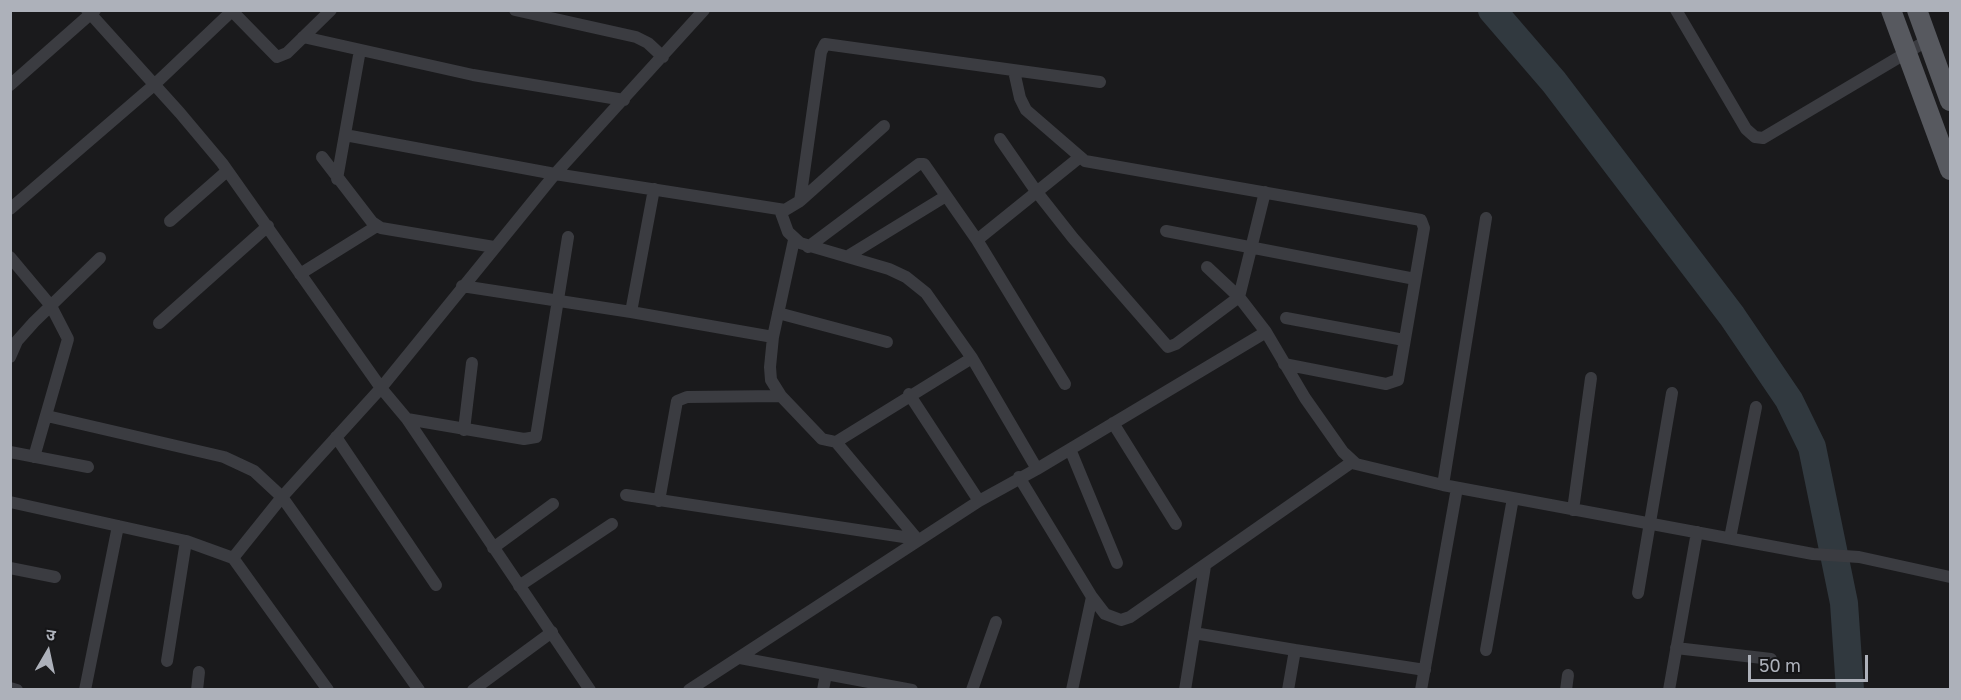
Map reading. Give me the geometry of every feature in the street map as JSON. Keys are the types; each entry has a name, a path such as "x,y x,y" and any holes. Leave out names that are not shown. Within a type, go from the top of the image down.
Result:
{"main road":[{"path":"1891,10 1950,170"},
{"path":"1917,10 1950,101"}],"street":[{"path":"10,209 154,85 232,11 277,57 282,57 331,10"},
{"path":"515,10 636,36 663,57"},
{"path":"233,558 282,497 381,388 555,174 704,10"},
{"path":"1676,10 1746,129 1755,137 1772,134 1928,40"},
{"path":"10,85 90,12 227,171 268,226 381,388 407,419 590,690"},
{"path":"303,37 473,75 624,100"},
{"path":"800,201 821,52 825,44 1100,82"},
{"path":"337,179 360,50"},
{"path":"1014,71 1026,110 1080,157 1092,164 1421,220 1424,228 1398,380 1392,384 1284,364"},
{"path":"345,135 555,174 780,210 790,208 800,201 884,126"},
{"path":"1000,139 1036,191 1163,345 1168,347 1176,344 1239,297 1265,192"},
{"path":"322,157 337,179 377,226 387,230 494,248"},
{"path":"977,240 1080,157"},
{"path":"808,247 919,164 925,166 977,240 1065,384"},
{"path":"170,221 227,171"},
{"path":"631,312 654,189"},
{"path":"848,256 946,196"},
{"path":"780,210 794,240 773,337 771,381 781,396 822,439 836,442 918,541"},
{"path":"1443,485 1486,218"},
{"path":"159,323 268,226"},
{"path":"300,274 377,226"},
{"path":"1166,231 1414,279"},
{"path":"407,419 524,439 536,437 568,237"},
{"path":"794,240 808,247 889,269 916,284 935,304 972,358 1037,469"},
{"path":"10,257 51,306 68,339 34,457"},
{"path":"10,357 17,341 100,258"},
{"path":"1207,267 1239,297 1266,332 1311,407 1352,462 1457,488 1813,554 1844,556 1950,577"},
{"path":"462,286 773,337"},
{"path":"778,313 887,342"},
{"path":"1286,318 1404,340"},
{"path":"689,690 979,501 1037,469 1266,332"},
{"path":"836,442 909,394 972,358"},
{"path":"464,430 472,363"},
{"path":"1573,510 1591,378"},
{"path":"1638,593 1672,393"},
{"path":"909,394 979,501"},
{"path":"659,501 677,401 687,397 781,396"},
{"path":"1730,538 1756,407"},
{"path":"47,416 235,460 254,471 282,497 419,690"},
{"path":"1113,423 1176,524"},
{"path":"336,437 436,585"},
{"path":"1070,449 1117,563"},
{"path":"10,452 88,467"},
{"path":"1019,477 1092,597 1105,614 1121,620 1130,617 1352,462"},
{"path":"1420,690 1457,488"},
{"path":"626,495 918,541"},
{"path":"1486,650 1513,498"},
{"path":"10,502 186,541 233,558 328,690"},
{"path":"493,548 553,504"},
{"path":"519,586 612,524"},
{"path":"85,690 117,526"},
{"path":"1669,690 1697,532"},
{"path":"167,661 186,541"},
{"path":"1185,690 1204,566"},
{"path":"10,568 55,577"},
{"path":"1072,690 1092,597"},
{"path":"972,690 996,622"},
{"path":"473,690 552,632"},
{"path":"1194,633 1425,670"},
{"path":"1676,648 1771,659"},
{"path":"1288,690 1295,650"},
{"path":"740,658 912,690"},
{"path":"197,690 199,672"},
{"path":"823,690 826,674"},
{"path":"1566,690 1568,675"},
{"path":"10,688 17,690"}],"waterway":[{"path":"1492,10 1554,82 1732,316 1789,400 1812,447 1844,603 1850,690"}]}
